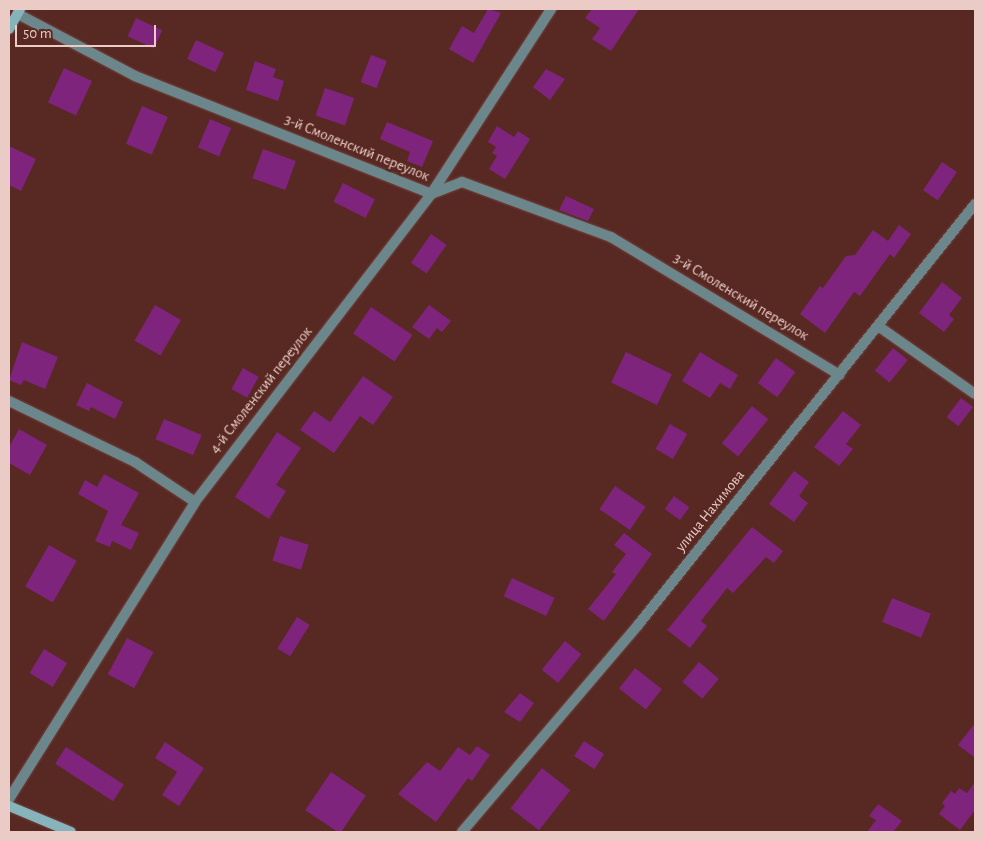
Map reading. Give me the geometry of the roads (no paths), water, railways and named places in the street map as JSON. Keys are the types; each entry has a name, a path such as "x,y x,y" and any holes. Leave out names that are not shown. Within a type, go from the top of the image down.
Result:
{"street":[{"name":"4-й Смоленский переулок","path":"9,799 195,502 431,194 551,9"},
{"name":"3-й Смоленский переулок","path":"19,11 135,76 431,194 462,182 611,237 840,375"},
{"path":"9,29 19,11"},
{"name":"улица Нахимова","path":"462,832 638,625 975,204"},
{"path":"878,326 975,394"},
{"path":"9,401 135,462 195,502"},
{"path":"9,806 71,832"}]}
